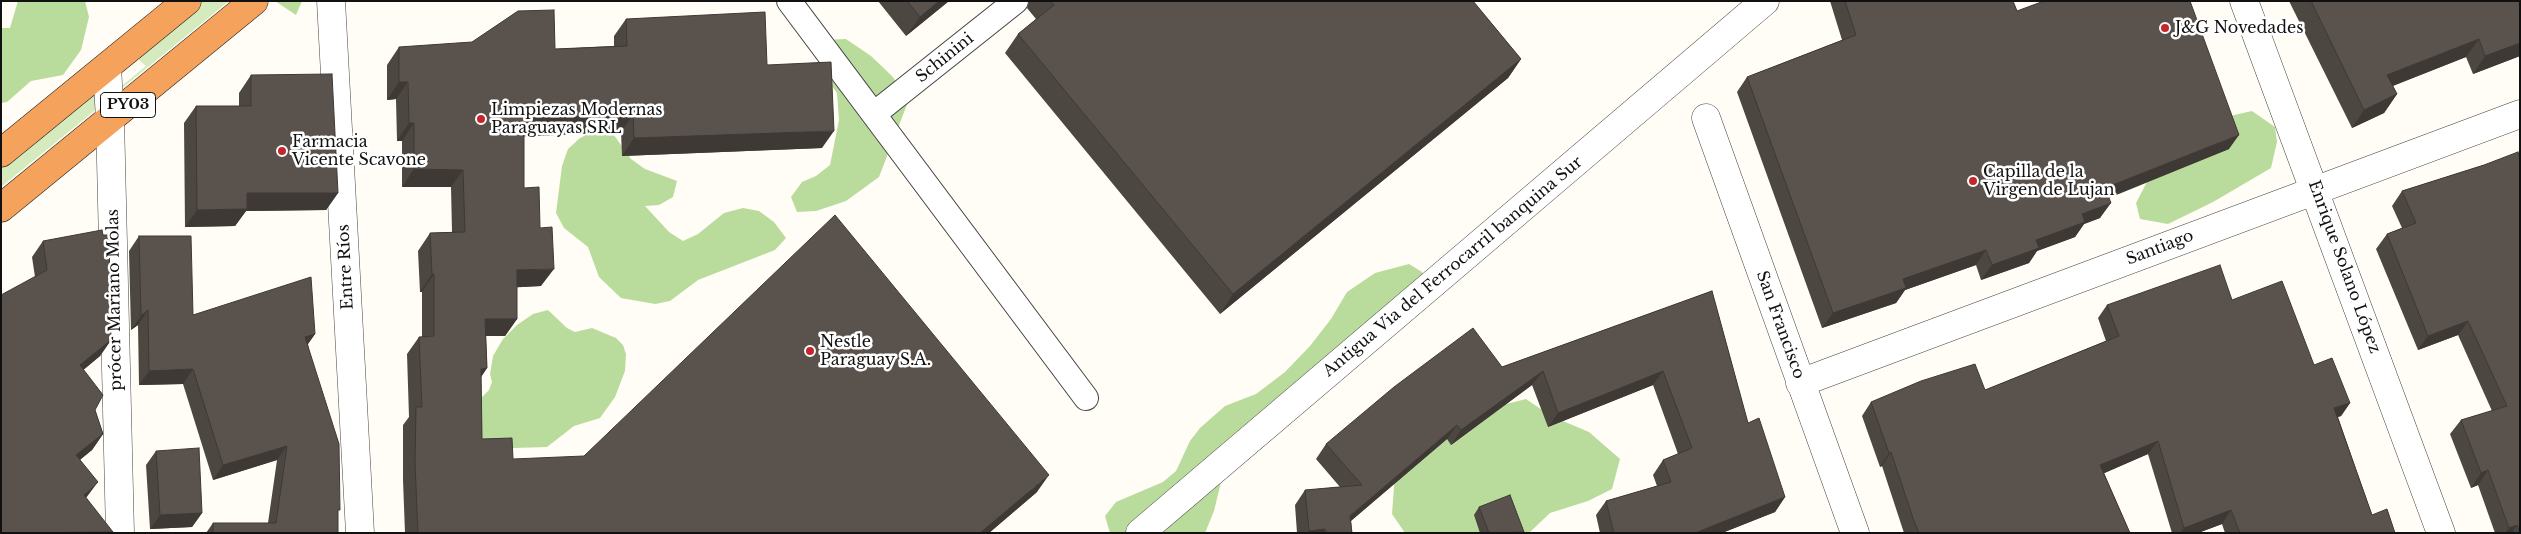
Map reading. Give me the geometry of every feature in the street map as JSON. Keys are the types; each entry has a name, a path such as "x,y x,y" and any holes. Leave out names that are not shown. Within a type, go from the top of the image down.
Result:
{"highway":[{"name":"PY03","path":"1,153 187,1"},
{"name":"PY03","path":"1,208 254,1"}],"street":[{"name":"Entre Ríos","path":"331,1 360,533"},
{"name":"Antigua Via del Ferrocarril banquina Sur","path":"1140,533 1765,1"},
{"name":"Enrique Solano López","path":"2244,1 2441,533"},
{"name":"prócer Mariano Molas","path":"107,67 110,119 120,533"},
{"name":"Santiago","path":"1800,383 2520,114"},
{"name":"San Francisco","path":"1706,118 1855,533"}],"lane":[{"path":"789,1 1086,398"},
{"name":"Schinini","path":"874,114 1016,1"}],"green space":[{"path":"18,1 85,1 89,17 81,50 63,75 31,81 7,102 1,103 1,28 10,28"},
{"path":"201,1 229,1 1,187 1,165 95,92 101,103 146,66 139,60 140,51"},
{"path":"275,1 302,1 296,15"},
{"path":"846,39 871,56 893,77 908,102 879,177 846,201 816,211 797,212 791,197 802,182 816,176 830,165 839,120 837,93 817,65 823,40"},
{"path":"2252,111 2275,127 2277,142 2271,168 2213,202 2168,224 2140,219 2136,203 2147,182 2172,153 2190,125"},
{"path":"594,131 611,131 631,159 645,169 677,181 673,197 659,205 645,206 669,232 683,241 698,234 724,213 743,208 759,211 774,222 786,238 775,250 698,280 670,301 655,304 621,298 599,277 588,247 564,228 556,213 562,166 568,149 580,138"},
{"path":"1409,264 1422,272 1429,287 1428,303 1417,316 1388,335 1271,437 1261,449 1233,467 1222,478 1214,511 1205,533 1110,533 1105,516 1116,502 1163,482 1176,471 1190,441 1200,428 1225,406 1256,394 1285,372 1310,346 1331,319 1347,292 1375,273"},
{"path":"548,310 567,328 575,332 592,328 616,338 623,345 626,354 625,371 615,397 600,418 574,426 547,447 514,448 487,452 468,418 477,402 489,390 492,382 490,374 493,356 503,339 517,325 533,314"},
{"path":"1526,399 1551,416 1589,432 1620,459 1612,489 1588,501 1550,513 1529,533 1405,533 1392,514 1395,474 1444,420"}],"building":[{"path":"907,1 939,1 920,17"},
{"path":"1050,1 1473,1 1521,59 1233,294 1018,34 1054,5"},
{"path":"1845,1 2013,1 2017,11 2044,1 2190,1 2239,135 2105,188 2111,203 2082,214 2085,222 2036,240 2039,248 1992,265 1986,250 1903,279 1906,288 1833,313 1747,77 1856,35"},
{"path":"2311,1 2520,1 2520,43 2485,56 2479,39 2387,75 2397,94 2364,110"},
{"path":"554,10 555,49 627,46 626,19 765,12 767,65 831,62 834,131 634,138 633,115 524,119 524,188 539,187 540,228 552,227 554,269 517,270 517,319 485,319 487,368 481,369 482,439 512,438 513,459 584,456 835,215 1049,475 980,533 418,533 415,463 416,407 422,407 419,337 434,336 434,274 432,274 430,233 465,232 463,170 414,169 414,123 409,123 408,82 399,82 399,47 472,42 518,11"},
{"path":"332,74 338,193 247,193 247,209 197,210 196,106 251,106 251,75"},
{"path":"2518,152 2520,159 2520,533 2517,525 2509,528 2488,470 2481,473 2461,420 2507,406 2468,321 2428,336 2387,234 2416,223 2402,191"},
{"path":"102,230 103,235 109,235 111,340 80,365 103,395 95,410 103,434 76,455 98,482 84,495 113,532 1,533 1,295 47,270 43,241"},
{"path":"139,236 191,236 193,315 311,277 315,334 305,337 339,444 340,510 338,510 338,533 213,533 213,523 276,523 287,446 223,465 193,369 149,371 148,310 141,316"},
{"path":"2220,265 2232,300 2282,281 2314,365 2332,358 2350,403 2334,408 2372,515 2387,509 2395,533 2240,533 2231,510 2184,528 2158,441 2100,465 2130,533 1919,533 1891,452 1889,453 1871,402 1921,381 1975,364 1985,390 2119,336 2107,305"},
{"path":"1712,291 1748,423 1759,418 1785,497 1695,533 1614,533 1606,501 1671,482 1663,460 1692,448 1663,371 1558,413 1543,371 1461,430 1457,425 1350,516 1352,533 1327,533 1325,529 1309,531 1305,490 1362,485 1326,444 1394,387 1473,328 1502,367"},
{"path":"199,448 202,513 160,515 156,451"},
{"path":"1510,495 1524,532 1489,533 1479,507"}],"place":[{"name":"J&G Novedades","path":"2165,28"},
{"name":"Limpiezas Modernas Paraguayas SRL","path":"481,119"},
{"name":"Farmacia Vicente Scavone","path":"282,151"},
{"name":"Capilla de la Virgen de Lujan","path":"1973,181"},
{"name":"Nestle Paraguay S.A.","path":"810,351"}]}
